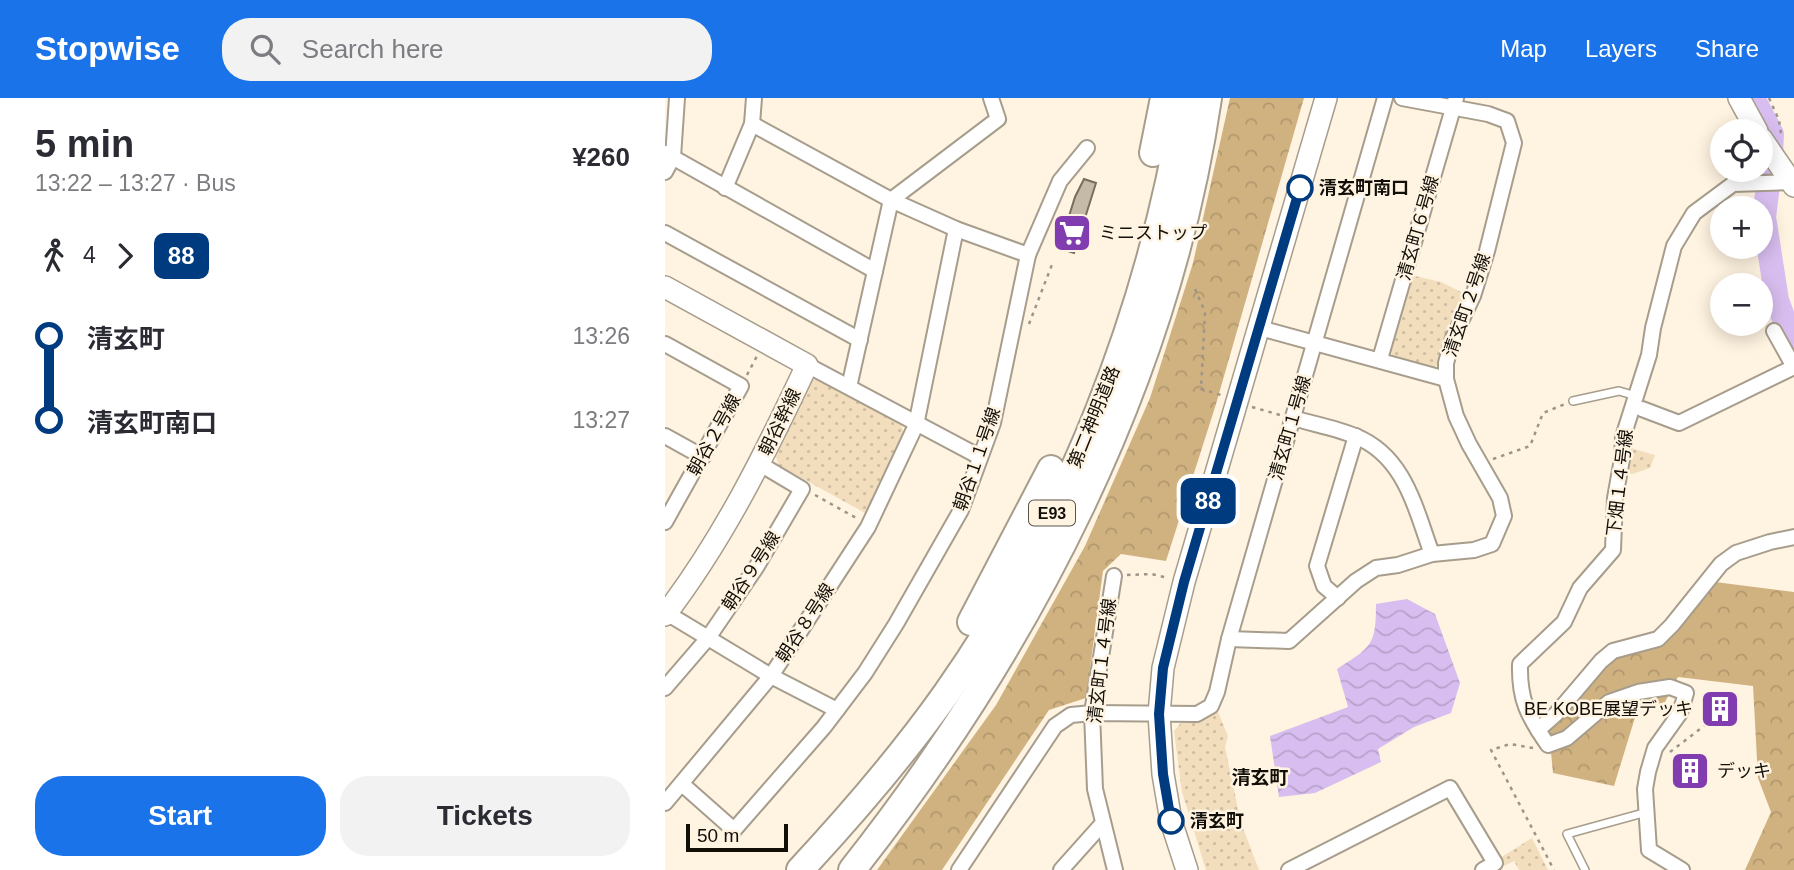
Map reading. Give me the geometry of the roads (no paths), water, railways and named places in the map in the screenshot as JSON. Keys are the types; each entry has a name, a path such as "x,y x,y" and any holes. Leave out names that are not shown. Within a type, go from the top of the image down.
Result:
{"highway":[{"path":"1153,153 1164,98"},
{"name":"第二神明道路","path":"800,870 871,792 946,694 1013,585 1069,479 1100,407 1134,313 1165,201 1185,98"},
{"name":"第二神明道路","path":"852,870 937,755 1034,596 1066,537 1111,441 1153,330 1186,212 1208,98"},
{"path":"828,840 915,715 959,644 1051,469"},
{"name":"第二神明道路","path":"825,870 921,757 991,662 1034,596"}],"street":[{"path":"665,172 677,98"},
{"path":"725,188 752,124 754,98"},
{"path":"849,387 891,200 997,119 991,98"},
{"path":"1187,870 1171,821 1163,774 1159,714 1163,668 1184,582 1326,98"},
{"name":"清玄町１号線","path":"959,870 1055,726 1071,715 1197,714 1210,706 1217,692 1229,639 1385,98"},
{"name":"清玄町２号線","path":"1229,639 1289,641 1356,581 1376,568 1398,565 1432,554 1475,550 1492,544 1504,516 1500,498 1456,416 1446,379 1446,363 1453,338 1473,296 1487,251 1514,143 1507,121 1455,103 1402,98"},
{"path":"1739,98 1750,119"},
{"name":"清玄町６号線","path":"1380,359 1455,103"},
{"path":"752,124 891,200 956,229 1028,255"},
{"name":"朝谷１１号線","path":"682,784 734,831 865,673 961,510 993,424 1028,255 1060,181 1087,148"},
{"path":"669,155 875,271"},
{"path":"1773,157 1787,178"},
{"name":"下畑１４号線","path":"1647,812 1645,789 1655,748 1679,713 1686,693 1670,687 1638,692 1609,702 1567,738 1548,745 1528,715 1520,684 1520,664 1564,622 1580,588 1613,551 1615,498 1623,437 1639,402 1653,328 1674,246 1695,213 1733,184 1762,183 1787,178"},
{"name":"朝谷８号線","path":"665,803 771,676 869,525 916,425 956,229"},
{"path":"665,233 860,340"},
{"path":"665,287 916,425 980,457"},
{"path":"1260,328 1446,379"},
{"path":"1639,402 1679,423 1794,367 1774,331"},
{"name":"朝谷２号線","path":"665,344 741,386 665,522"},
{"name":"朝谷幹線","path":"666,614 714,545 760,464 807,365"},
{"path":"1293,418 1356,436 1383,452 1402,474 1432,554"},
{"path":"665,436 703,457"},
{"path":"1338,598 1324,586 1317,566 1356,436"},
{"name":"朝谷９号線","path":"665,688 708,638 757,566 802,489 760,464"},
{"path":"1538,730 1613,651 1658,639 1721,564 1737,553 1794,537"},
{"name":"清玄町１４号線","path":"1114,576 1092,713 1095,789 1115,870"},
{"path":"666,614 771,676 837,710"},
{"path":"1289,870 1450,788 1495,863 1483,870"},
{"path":"1647,812 1649,850 1682,870"},
{"path":"1061,870 1103,823"},
{"path":"1653,870 1658,868 1657,855"}],"lane":[{"path":"1573,401 1619,391 1639,402"},
{"path":"1585,870 1567,834 1647,812"}],"water":[{"path":"1407,599 1435,614 1460,683 1451,713 1414,727 1378,749 1381,762 1315,793 1279,797 1270,736 1348,707 1337,669 1369,644 1375,629 1376,604"}],"waterway":[{"path":"1753,98 1772,134 1764,217 1777,300 1794,341"}],"place":[{"name":"清玄町南口","path":"1300,188"},
{"name":"ミニストップ","path":"1072,233"},
{"name":"BE KOBE展望デッキ","path":"1720,709"},
{"name":"デッキ","path":"1690,771"},
{"name":"清玄町","path":"1171,821"}],"district":[{"name":"清玄町","path":"1260,777"}]}
